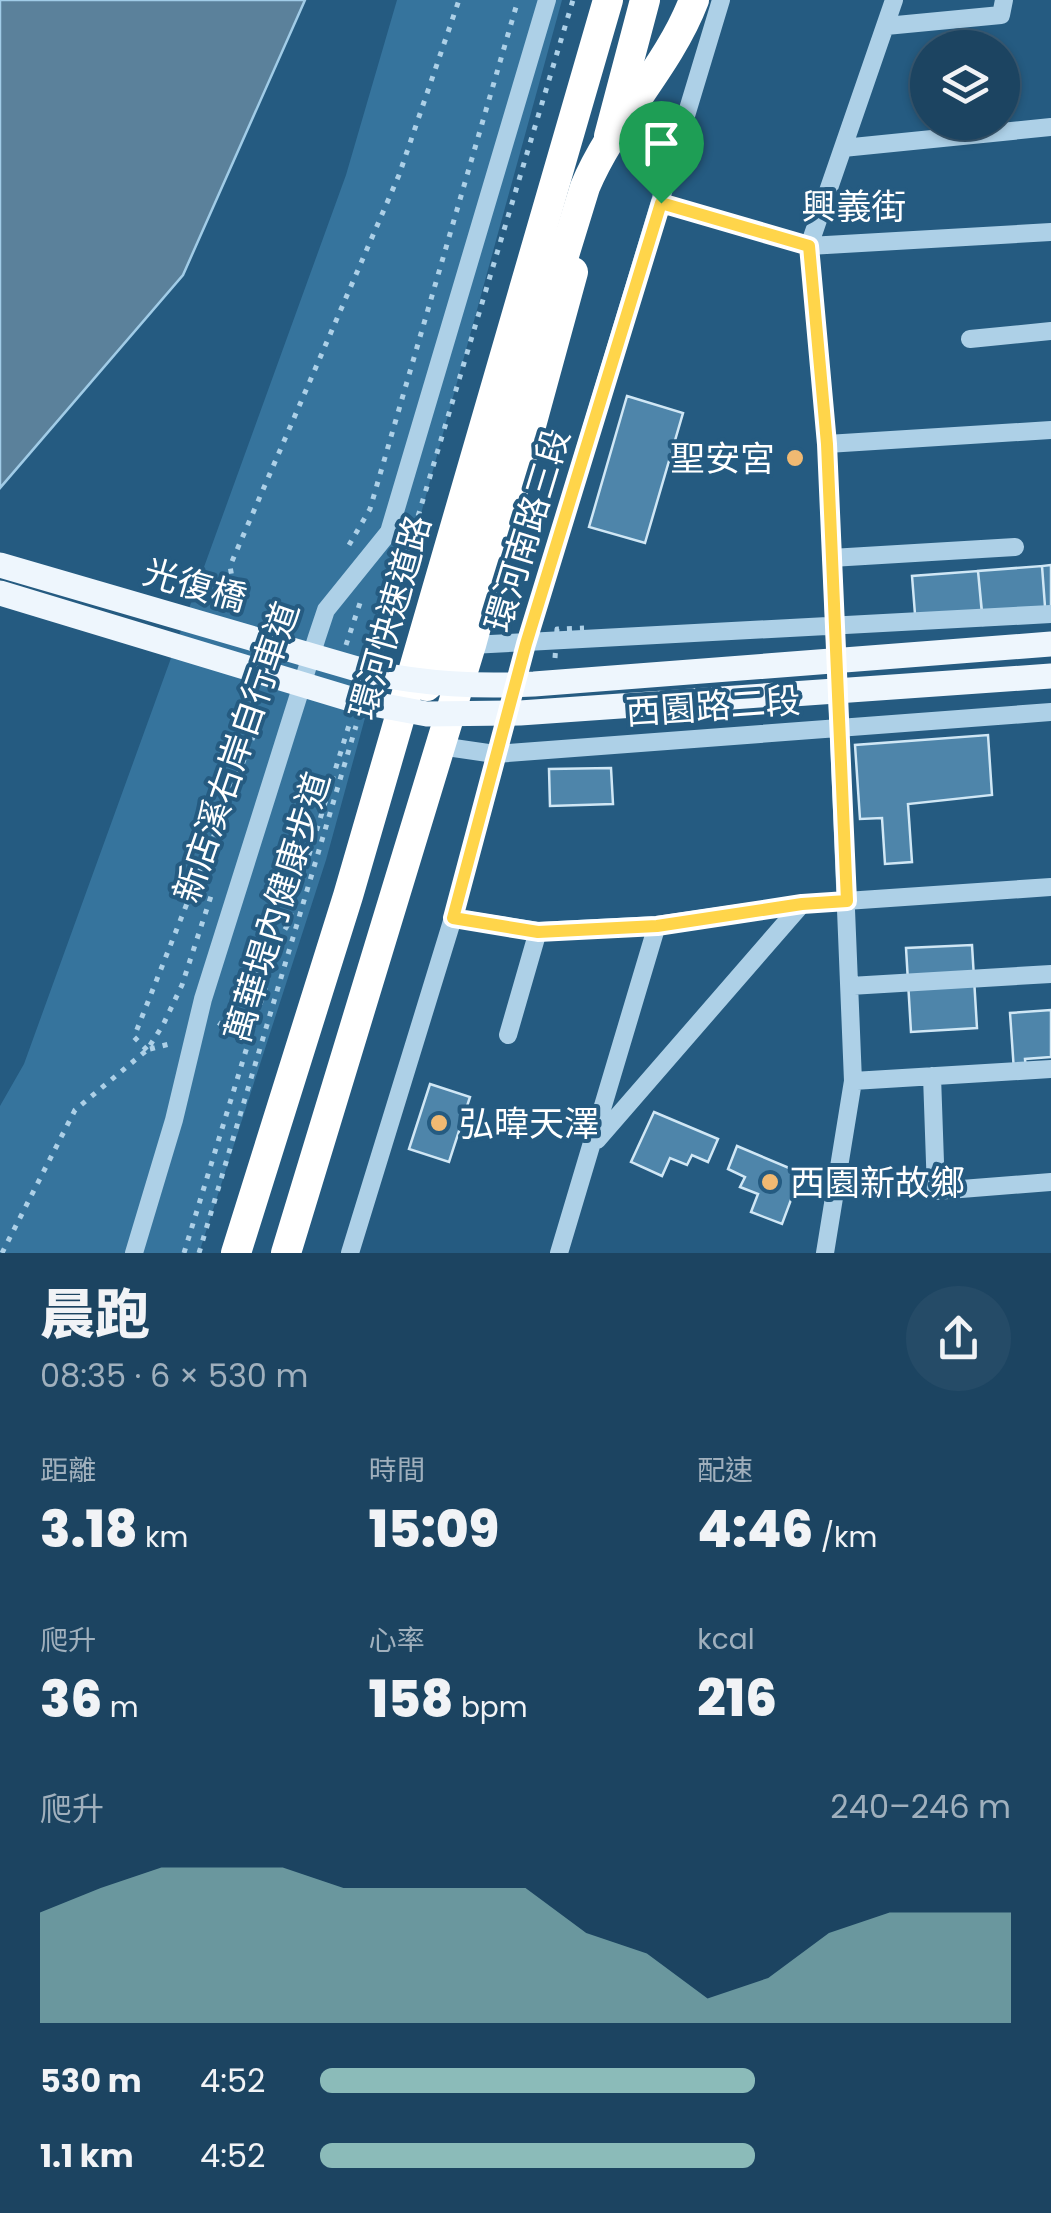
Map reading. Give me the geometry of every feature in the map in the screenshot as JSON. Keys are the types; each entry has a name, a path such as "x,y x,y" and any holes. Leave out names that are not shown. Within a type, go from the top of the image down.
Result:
{"highway":[{"name":"環河快速道路","path":"236,1253 348,896 608,0"},
{"path":"286,1253 512,503 645,0"},
{"path":"348,896 455,613 585,187 598,156 664,58 694,0"}],"main road":[{"name":"光復橋","path":"0,565 429,684 534,684 1051,644"},
{"name":"光復橋","path":"0,593 355,713 520,713 1051,676"}],"street":[{"path":"134,1253 174,1120 202,999 317,637 326,610 389,532 547,0"},
{"name":"環河南路三段","path":"350,1253 453,918 526,644 721,0"},
{"path":"825,1253 854,1081 827,444 809,246 894,0"},
{"path":"886,26 1001,15 1004,0"},
{"path":"843,148 1051,127"},
{"name":"興義街","path":"661,203 809,246 1051,232"},
{"path":"970,339 1051,331"},
{"path":"827,444 1051,430"},
{"path":"830,558 1015,547"},
{"name":"西園路二段","path":"470,645 1051,614"},
{"name":"西園路二段","path":"440,746 495,754 1051,712"},
{"path":"453,918 538,932 657,926 802,904 1051,887"},
{"path":"593,1144 802,904"},
{"path":"560,1253 657,926"},
{"path":"508,1035 538,932"},
{"path":"850,986 1051,974"},
{"path":"854,1081 1051,1069"},
{"path":"932,1076 936,1191 1051,1182"}],"path":[{"path":"239,620 230,566 398,175 459,0"},
{"path":"346,550 370,509 518,0"},
{"path":"373,667 573,0"},
{"path":"344,652 362,596"},
{"path":"554,661 556,629 584,628"},
{"path":"146,1050 134,1036 257,727 251,691"},
{"path":"184,1253 266,985 264,964 287,926 355,713"},
{"name":"萬華堤內健康步道","path":"199,1253 355,713"},
{"name":"新店溪右岸自行車道","path":"2,1253 75,1110 146,1050 182,986 218,876"}],"shaded area":[{"path":"0,0 305,0 183,275 0,488"},
{"path":"397,0 562,0 326,860 199,1253 0,1253 0,1106 24,1064 346,175"}],"building":[{"path":"627,396 683,413 645,543 589,527"},
{"path":"1051,565 1051,620 1046,620 1042,566"},
{"path":"1042,566 1046,620 983,625 978,571"},
{"path":"978,571 983,622 916,627 912,576"},
{"path":"988,735 992,795 908,804 912,862 885,864 882,818 860,819 855,745"},
{"path":"611,768 613,804 550,806 549,769"},
{"path":"972,945 977,1028 911,1032 906,948"},
{"path":"1051,1010 1051,1057 1025,1059 1026,1070 1014,1071 1010,1013"},
{"name":"弘暐天澤","path":"430,1084 470,1097 449,1162 409,1149"},
{"path":"654,1112 718,1139 708,1162 692,1155 687,1165 670,1158 662,1176 631,1162"},
{"name":"西園新故鄉","path":"737,1146 801,1173 782,1224 751,1212 758,1194 740,1187 745,1177 728,1169"}],"place":[{"name":"聖安宮","path":"795,458"},
{"name":"弘暐天澤","path":"439,1123"},
{"name":"西園新故鄉","path":"770,1182"}],"route":[{"path":"661,203 809,246 827,444 847,901 657,926 538,932 453,918 526,644 661,203"}]}
